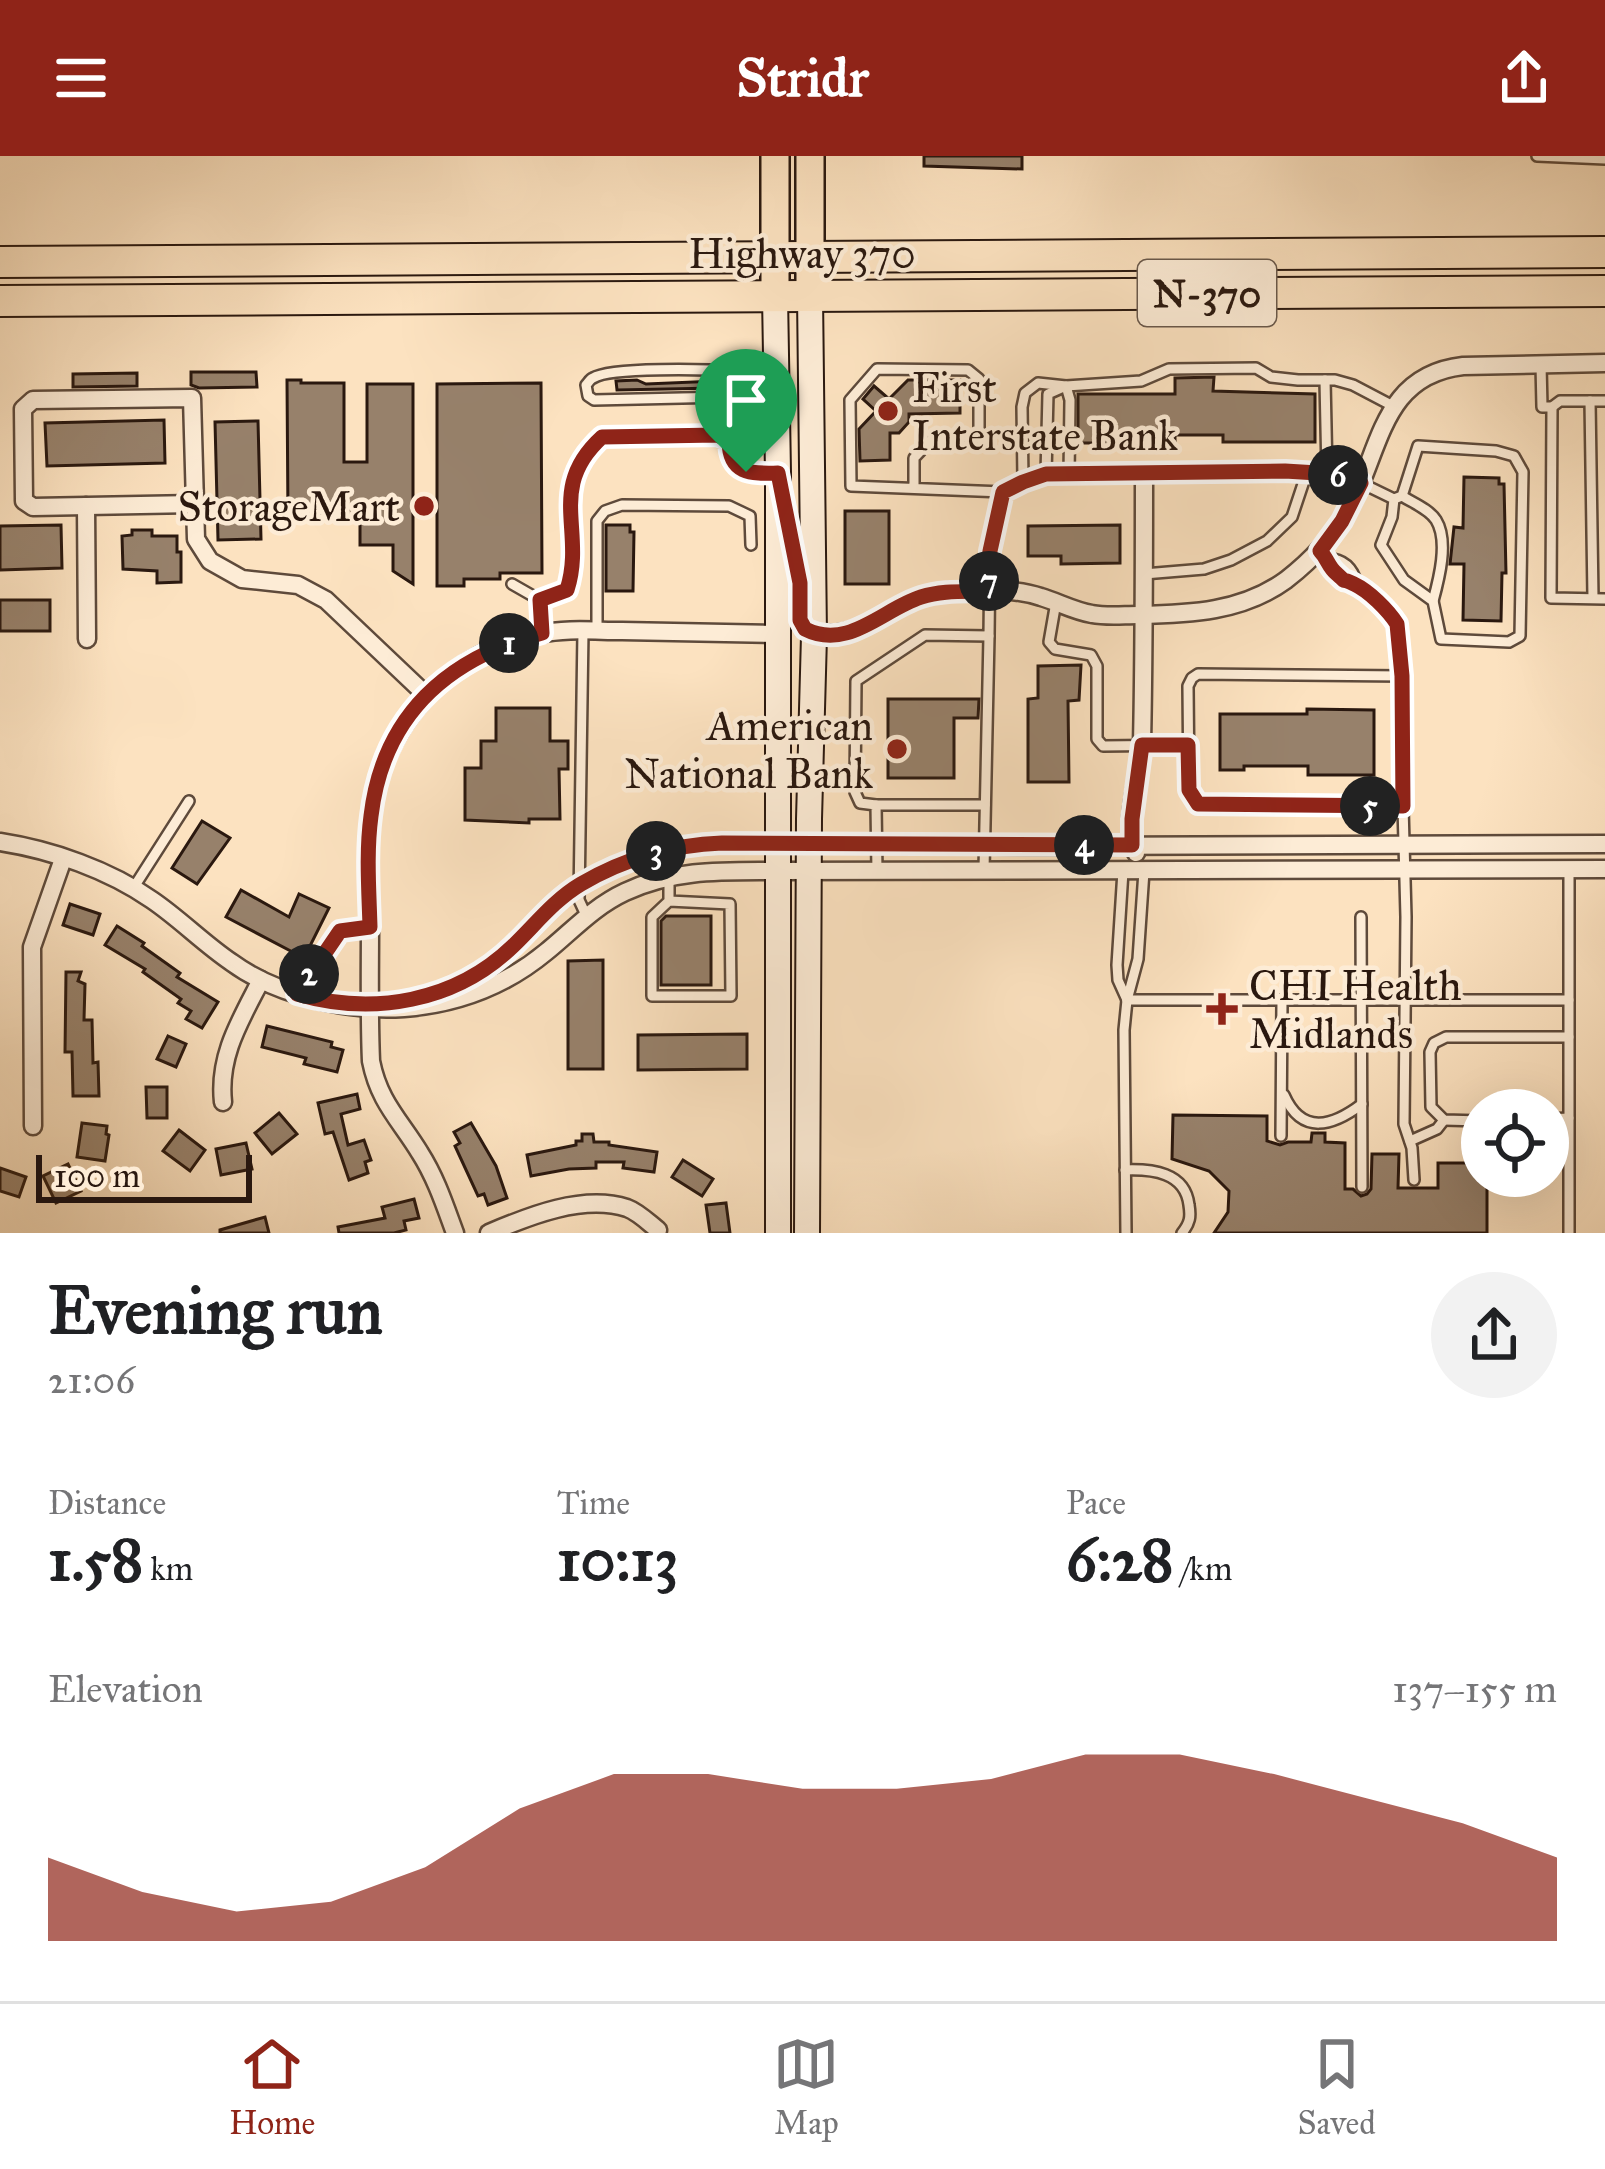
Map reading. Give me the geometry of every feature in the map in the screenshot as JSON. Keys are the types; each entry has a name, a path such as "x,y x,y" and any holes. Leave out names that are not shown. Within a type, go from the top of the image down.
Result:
{"highway":[{"name":"Highway 370","path":"0,301 473,297 1143,254 1605,252"},
{"name":"Highway 370","path":"0,262 775,276"},
{"name":"Highway 370","path":"810,275 1605,291"}],"main road":[{"path":"776,156 778,1233"},
{"path":"807,1233 814,633 810,156"},
{"path":"778,473 800,583 800,620 814,633"},
{"path":"777,634 794,643 799,654 801,756 810,771"}],"street":[{"path":"814,633 862,629 929,595 989,591 1032,595 1091,614 1192,614 1241,603 1324,554 1393,406 1416,382 1449,367 1605,363"},
{"path":"194,504 33,507 24,501 23,409 33,400 192,398 196,539 210,561 242,579 298,585 326,600 425,694"},
{"path":"1123,871 1132,845 1142,745 1144,475"},
{"path":"86,506 87,639"},
{"path":"455,1233 422,1155 378,1089 371,1061 369,843 375,791 398,734 425,694 471,661 498,646 542,633 777,634"},
{"path":"0,842 63,859 152,899 231,963 261,980 326,1002 400,1009 484,991 526,968 586,915 621,893 669,876 717,871 1605,869"},
{"path":"1568,843 1568,869"},
{"path":"370,1006 410,1000 466,979 512,948 556,902 580,885 637,857 700,844 1605,844"},
{"path":"1132,845 1144,871"},
{"path":"33,1126 32,946 63,859"},
{"path":"223,1102 224,1059 261,980"},
{"path":"489,1233 559,1209 604,1203 632,1210 658,1230"}],"lane":[{"path":"1537,156 1605,159"},
{"path":"1541,364 1542,407 1560,401 1605,401"},
{"path":"1023,482 1022,407 1025,393 1038,383 1141,381 1169,369 1256,368 1271,377 1335,380 1393,406"},
{"path":"914,487 914,458 933,438 979,437 979,379 968,370 877,369 850,400 851,486 1003,492 1046,474 1328,474 1398,498 1438,522 1440,565 1433,601 1441,639 1509,641 1520,636 1523,472 1514,456 1418,446 1398,498 1381,545 1404,580 1433,601"},
{"path":"742,407 726,397 594,400 586,385 593,377 609,373 731,372 741,384 742,407 729,440 729,454 746,472 778,473"},
{"path":"1325,380 1328,474"},
{"path":"1046,474 1048,394 1066,386"},
{"path":"1066,386 1069,475"},
{"path":"1552,407 1551,598 1599,598 1590,401"},
{"path":"540,600 567,590 572,575 571,483 578,466 602,437 717,435 729,440"},
{"path":"1144,574 1204,569 1267,541 1292,517 1307,472"},
{"path":"984,872 990,551 1003,492"},
{"path":"586,915 580,885 597,521 605,511 622,505 729,506 750,516 751,544"},
{"path":"1324,554 1330,569 1357,584 1397,624 1405,844 1404,1124 1414,1180"},
{"path":"512,584 540,600"},
{"path":"540,600 542,633"},
{"path":"1056,602 1049,642 1055,650 1091,656 1097,666 1097,739 1103,746 1188,745"},
{"path":"985,805 860,803 855,792 856,681 925,635 989,636"},
{"path":"1402,676 1198,674 1188,686 1188,745 1189,790 1198,804 1403,806"},
{"path":"133,889 189,801"},
{"path":"876,805 877,872"},
{"path":"662,850 669,901 652,917 652,996 731,996 730,904 669,901"},
{"path":"1568,869 1569,1089"},
{"path":"1123,871 1117,965 1127,1000"},
{"path":"1126,1233 1124,1030 1138,959 1144,871"},
{"path":"1361,917 1362,1187"},
{"path":"297,994 340,931 370,927"},
{"path":"1127,1000 1569,1000"},
{"path":"1282,1001 1282,1136"},
{"path":"1461,1120 1444,1120 1431,1107 1434,1043 1446,1037 1569,1037"},
{"path":"1282,1090 1288,1105 1313,1123 1343,1118 1362,1104"},
{"path":"1410,1141 1437,1129 1444,1120"},
{"path":"1125,1170 1161,1172 1177,1180 1188,1195 1190,1211 1182,1233"},
{"path":"1569,1197 1569,1233"}],"building":[{"path":"924,156 1022,156 1022,169 924,166"},
{"path":"191,372 256,372 257,387 199,388 191,385"},
{"path":"137,373 137,386 73,387 73,374"},
{"path":"1214,377 1213,391 1315,394 1315,442 1223,442 1223,435 1175,435 1175,443 1078,443 1078,394 1175,394 1175,378"},
{"path":"287,380 344,383 344,462 367,462 367,384 413,384 413,584 393,571 393,545 360,545 360,521 288,519"},
{"path":"908,380 960,380 960,413 909,414 909,422 899,433 890,433 890,460 860,461 859,429 876,411 863,399 874,386 889,399"},
{"path":"616,381 646,384 717,381 717,388 617,390"},
{"path":"541,383 542,573 500,573 500,579 464,579 464,586 437,586 437,384"},
{"path":"164,420 165,463 47,466 45,423"},
{"path":"258,421 261,539 218,540 215,422"},
{"path":"1464,477 1499,478 1499,484 1504,484 1506,573 1502,573 1501,621 1463,620 1464,564 1450,564 1454,527 1463,528"},
{"path":"845,511 889,511 889,584 845,584"},
{"path":"61,525 62,568 0,570 0,526"},
{"path":"606,525 630,525 634,532 633,591 606,591"},
{"path":"1120,525 1120,563 1061,564 1061,556 1028,556 1028,526"},
{"path":"132,530 177,536 181,582 157,583 157,571 123,569 122,536 132,535"},
{"path":"0,600 50,600 50,631 0,631"},
{"path":"1081,665 1079,700 1068,701 1069,782 1028,782 1028,699 1038,698 1038,666"},
{"path":"888,699 979,699 978,718 954,718 954,778 888,778"},
{"path":"496,708 550,708 550,741 568,741 568,769 559,769 560,819 529,819 529,823 465,820 465,768 481,768 481,741 496,741"},
{"path":"1307,709 1374,710 1374,775 1308,775 1308,766 1220,770 1220,714 1307,714"},
{"path":"202,821 230,838 197,884 172,868"},
{"path":"241,890 289,917 299,894 329,908 304,958 226,917"},
{"path":"70,904 100,914 93,935 63,925"},
{"path":"666,916 711,916 711,985 661,985 661,921"},
{"path":"117,926 180,973 177,977 218,1002 202,1028 186,1019 191,1011 178,1003 181,999 145,969 105,945"},
{"path":"603,960 603,1069 568,1069 568,961"},
{"path":"66,972 81,972 78,981 85,984 84,1020 92,1020 99,1096 73,1096 72,1052 65,1052"},
{"path":"267,1026 332,1042 331,1047 343,1050 337,1072 262,1047"},
{"path":"747,1034 747,1069 638,1070 638,1035"},
{"path":"168,1036 186,1044 176,1067 157,1059"},
{"path":"146,1087 167,1087 167,1118 147,1118"},
{"path":"357,1094 360,1109 341,1114 348,1145 364,1140 371,1160 365,1162 368,1173 349,1180 333,1132 325,1134 318,1103"},
{"path":"279,1113 297,1134 272,1154 255,1133"},
{"path":"1173,1115 1267,1116 1267,1141 1280,1145 1311,1142 1312,1133 1325,1133 1325,1142 1345,1143 1345,1189 1361,1196 1371,1189 1372,1154 1399,1154 1398,1188 1438,1188 1438,1163 1461,1163 1461,1197 1487,1197 1487,1233 1214,1233 1228,1212 1229,1191 1209,1171 1172,1159"},
{"path":"82,1123 107,1126 105,1161 77,1157"},
{"path":"471,1123 496,1166 507,1198 488,1205 484,1194 478,1196 455,1146 460,1143 454,1132"},
{"path":"179,1130 205,1150 190,1171 163,1151"},
{"path":"582,1134 593,1134 594,1142 657,1152 654,1172 623,1168 624,1162 596,1162 596,1168 531,1176 527,1155 576,1145"},
{"path":"246,1143 252,1169 221,1175 216,1149"},
{"path":"683,1160 713,1179 702,1196 672,1177"},
{"path":"68,1164 81,1191 56,1203 43,1176"},
{"path":"0,1168 26,1177 19,1197 0,1191"},
{"path":"414,1199 419,1218 404,1221 406,1230 339,1233 338,1227 385,1218 382,1207"},
{"path":"726,1203 730,1233 710,1233 706,1205"},
{"path":"265,1217 269,1233 220,1233 220,1230"}],"place":[{"name":"First Interstate Bank","path":"888,411"},
{"name":"StorageMart","path":"424,506"},
{"name":"American National Bank","path":"897,749"},
{"name":"CHI Health Midlands","path":"1222,1009"}],"route":[{"path":"717,435 729,440 729,454 746,472 778,473 800,583 800,620 805,629 826,635 862,629 906,603 940,592 989,591 990,551 1003,492 1046,474 1285,471 1334,474 1361,483 1320,551 1330,569 1357,584 1397,624 1403,806 1198,804 1189,790 1188,745 1142,745 1132,845 682,846 637,857 580,885 489,966 441,991 370,1006 297,994 340,931 370,927 369,843 375,791 387,756 412,712 425,694 471,661 498,646 542,633 540,600 567,590 572,575 571,483 591,447 602,437 717,435"}]}
